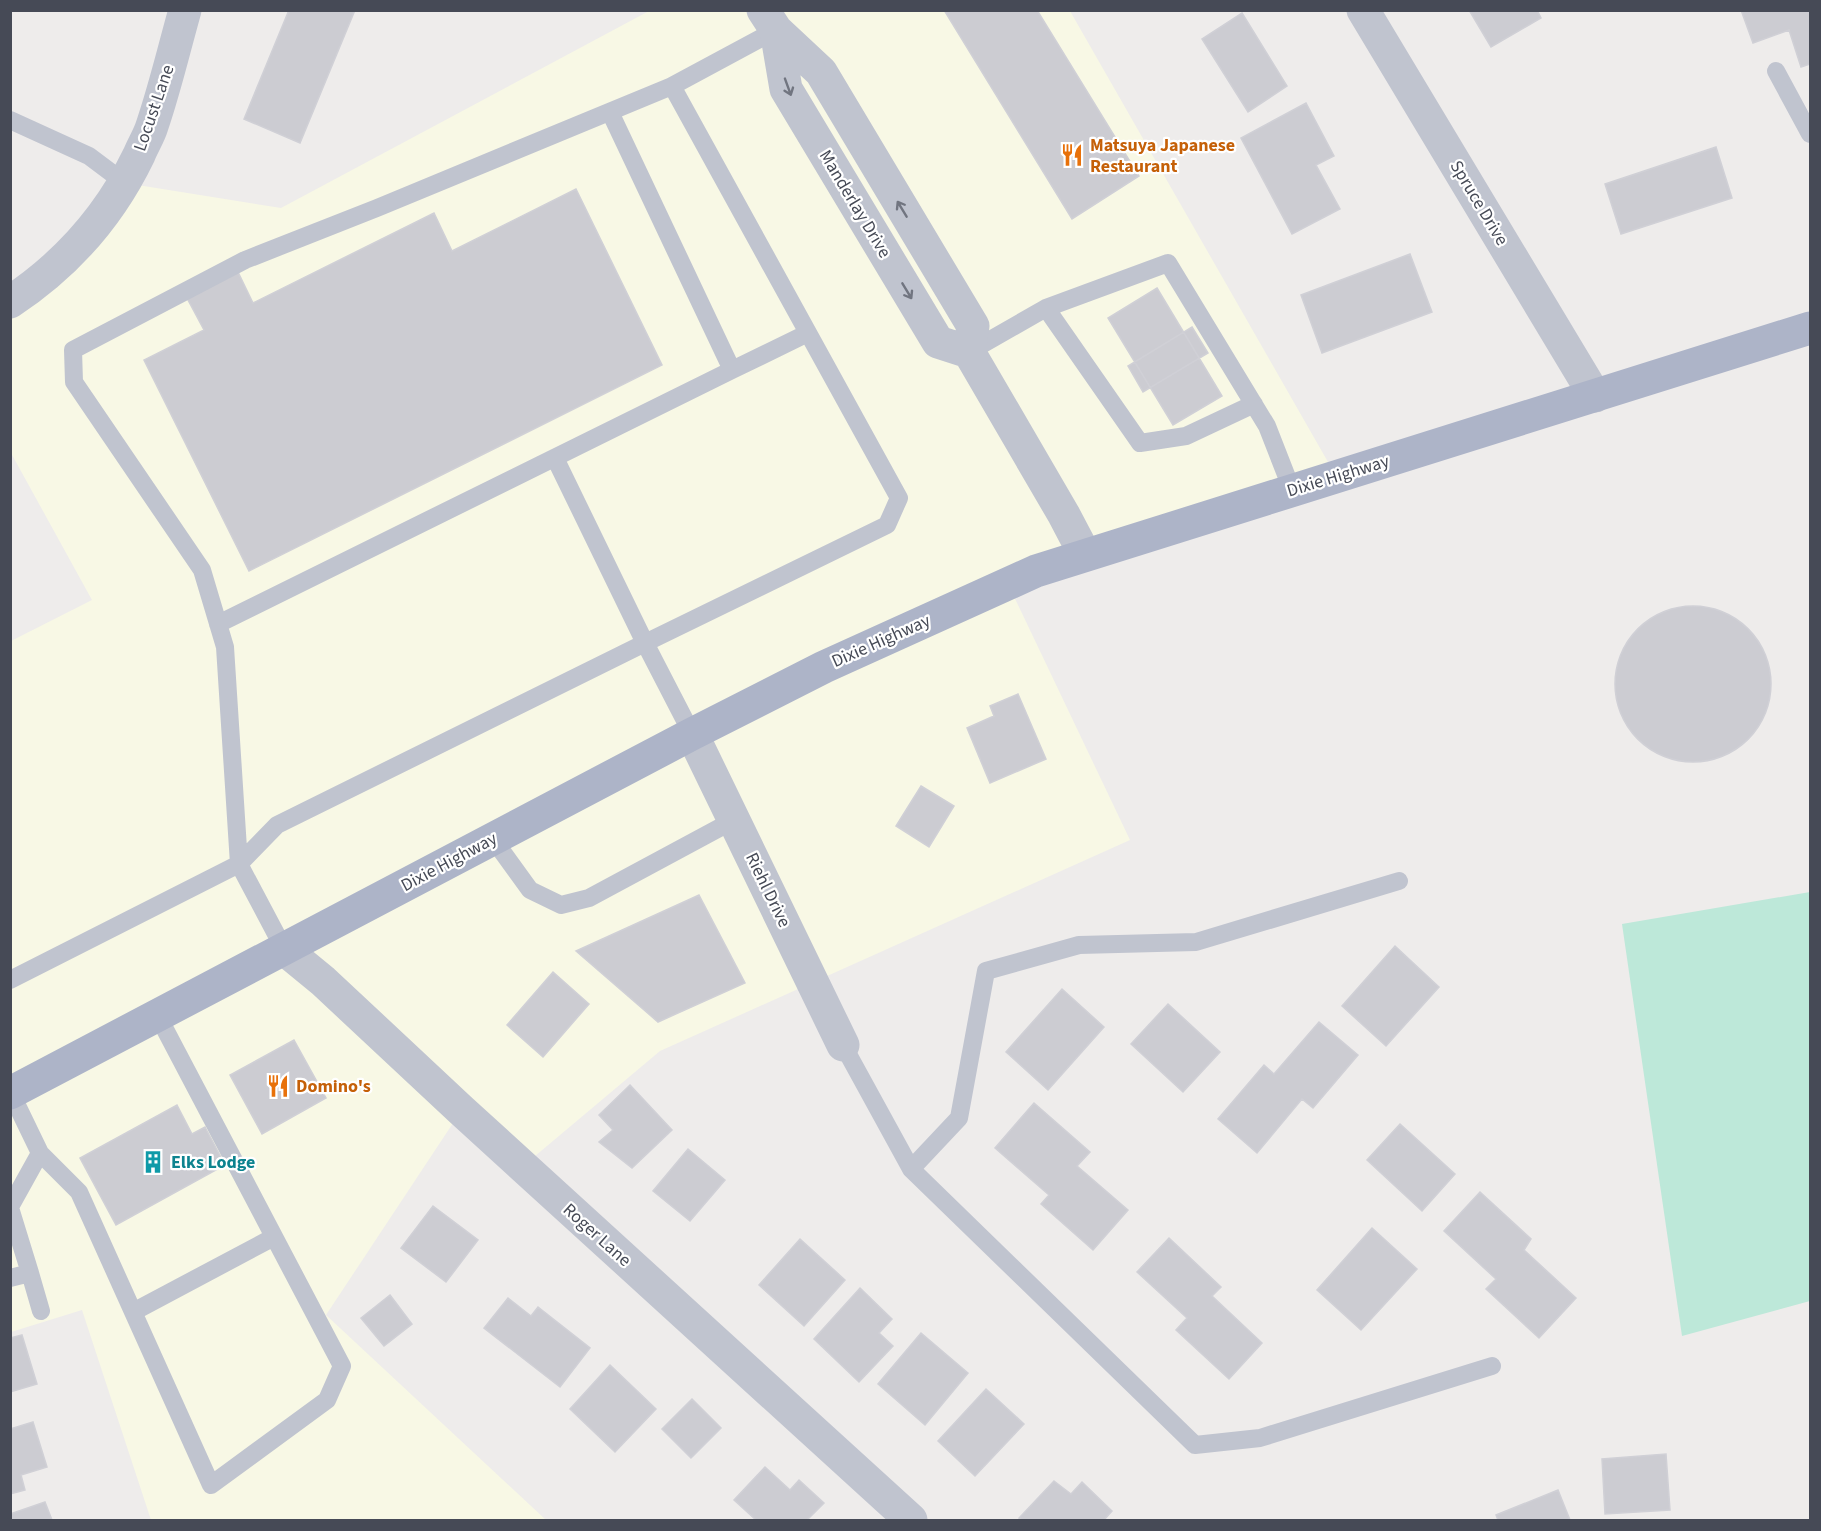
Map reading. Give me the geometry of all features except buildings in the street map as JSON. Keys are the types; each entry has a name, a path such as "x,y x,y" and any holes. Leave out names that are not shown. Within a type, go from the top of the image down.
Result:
{"main road":[{"name":"Dixie Highway","path":"11,1093 692,734 834,662 1036,571 1810,328"}],"street":[{"name":"Spruce Drive","path":"1363,10 1595,396"},
{"name":"Locust Lane","path":"10,302 28,291 96,226 125,183 152,128 181,12"},
{"name":"Manderlay Drive","path":"770,20 821,72 973,326 969,352 938,342 786,89 770,20"},
{"path":"969,352 1085,555"},
{"name":"Riehl Drive","path":"692,734 843,1045"},
{"name":"Roger Lane","path":"284,949 323,981 496,1143 912,1521"}],"lane":[{"path":"284,949 238,864 225,647 202,570 74,382 73,350 245,260 672,86 770,20"},
{"path":"1776,71 1810,134"},
{"path":"10,980 238,864 277,825 887,525 899,498 672,86"},
{"path":"610,112 732,370"},
{"path":"10,120 89,156 125,183"},
{"path":"891,264 925,247"},
{"path":"969,352 1046,308 1168,263 1267,426 1292,490"},
{"path":"1046,308 1140,443 1186,436 1254,404"},
{"path":"218,624 808,333"},
{"path":"555,458 692,734"},
{"path":"493,839 530,890 561,905 589,898 734,820"},
{"path":"911,1169 959,1118 986,971 1079,945 1196,942 1399,881"},
{"path":"11,1093 40,1154 79,1192 211,1485 327,1400 342,1366 158,1016"},
{"path":"843,1045 911,1169 1195,1444 1260,1438 1492,1366"},
{"path":"40,1154 10,1207 41,1311"},
{"path":"133,1312 274,1237"},
{"path":"10,1278 30,1273"}],"shaded area":[{"path":"649,11 1070,11 1336,476 1008,584 1130,840 660,1051 522,1167 461,1111 326,1315 546,1520 151,1520 82,1310 11,1332 11,641 92,600 11,453 11,302 125,183 281,208"}],"green space":[{"path":"1810,892 1810,1301 1682,1336 1622,924"}],"place":[{"name":"Matsuya Japanese Restaurant","path":"1072,155"},
{"name":"Domino's","path":"278,1086"},
{"name":"Elks Lodge","path":"153,1162"}]}
